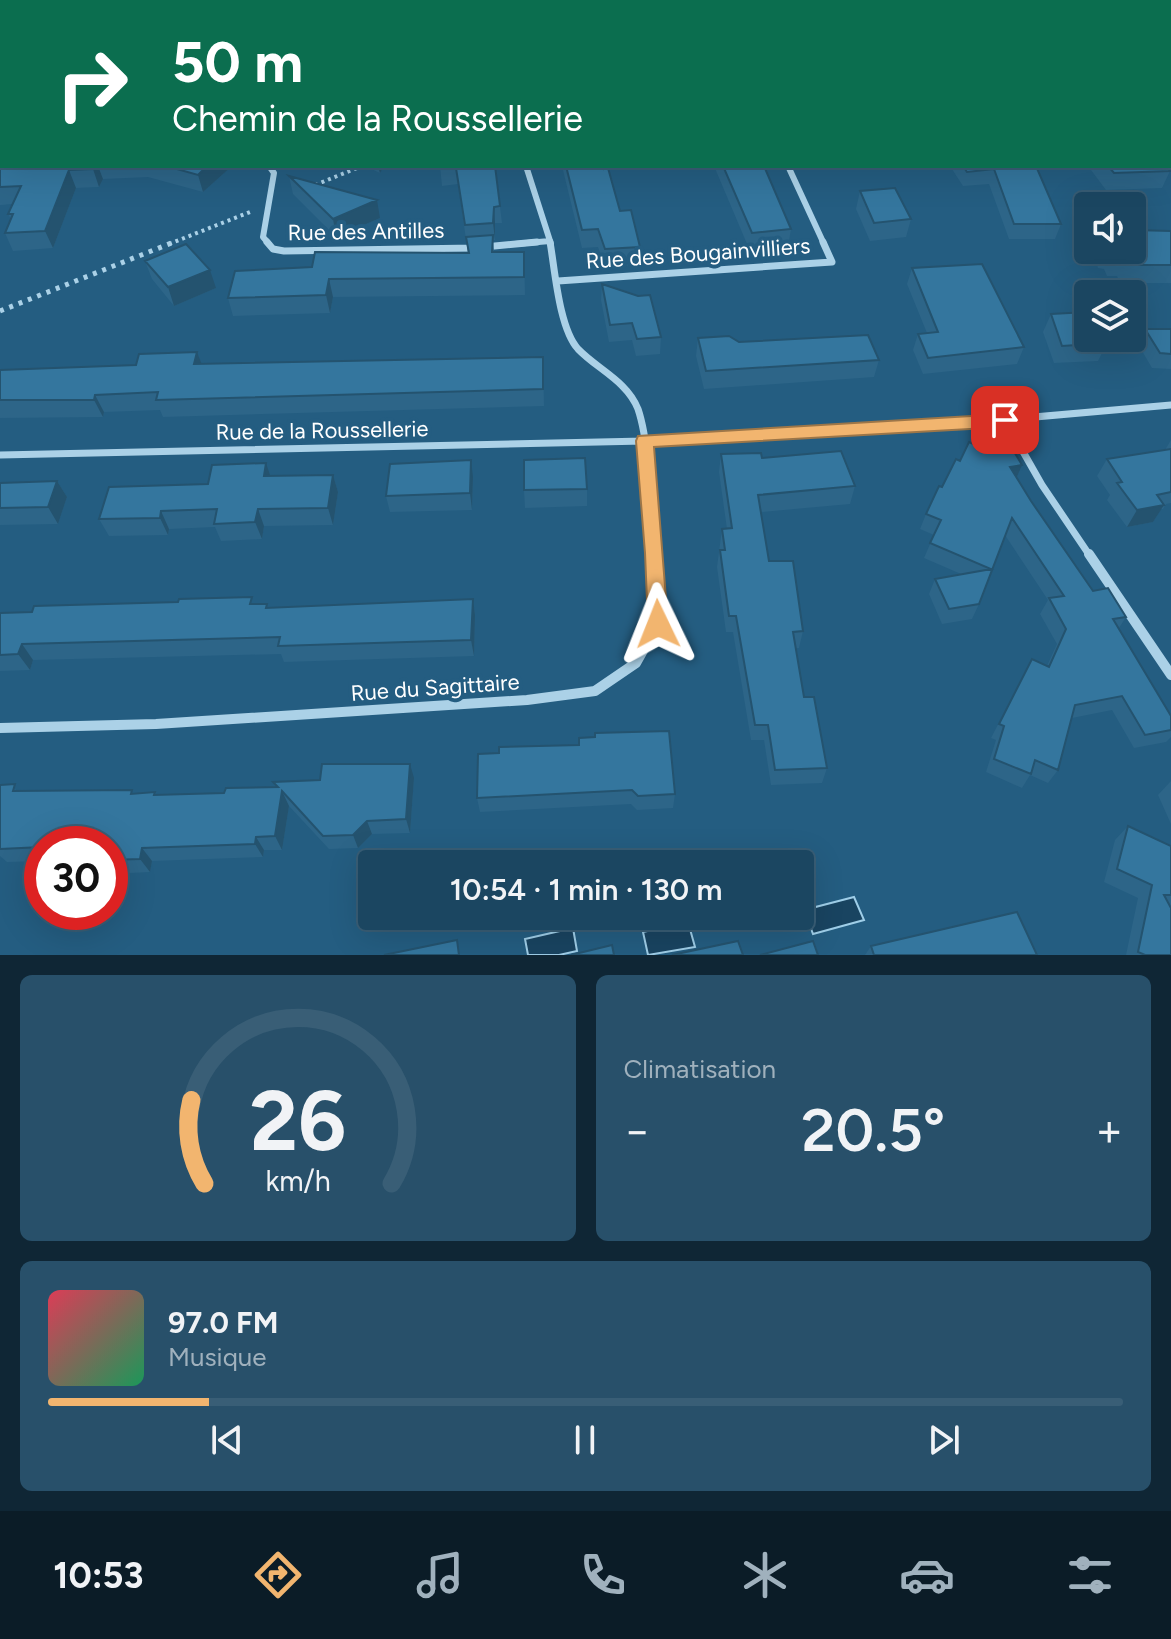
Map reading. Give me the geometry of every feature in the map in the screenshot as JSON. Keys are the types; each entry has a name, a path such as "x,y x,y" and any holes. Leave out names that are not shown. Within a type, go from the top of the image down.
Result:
{"street":[{"name":"Rue des Antilles","path":"270,168 274,173 263,237 273,249 474,248 550,241"},
{"name":"Rue du Sagittaire","path":"0,728 156,724 527,700 595,691 636,663 658,624 655,553 644,441 637,407 623,386 576,347 566,327 550,241 527,168"},
{"name":"Rue des Bougainvilliers","path":"558,281 832,262 789,168"},
{"name":"Rue de la Roussellerie","path":"0,455 644,441 1005,420 1171,405"},
{"path":"1005,420 1042,485 1166,656 1171,675"}],"path":[{"path":"312,186 357,168"},
{"path":"0,311 270,203"}],"water":[{"path":"854,897 864,920 813,934 814,907"},
{"path":"573,930 577,951 559,955 528,955 525,939"},
{"path":"690,930 695,947 648,955 643,932"}],"building":[{"path":"0,168 93,168 69,170 45,231 5,233 13,214 8,214 21,186 0,187"},
{"path":"173,168 205,168 198,175"},
{"path":"456,168 495,168 500,206 494,207 493,223 465,225"},
{"path":"566,168 608,168 620,211 631,210 640,247 605,249 598,229 582,230"},
{"path":"724,168 765,168 791,229 752,233"},
{"path":"964,168 1037,168 1061,224 1014,224 994,169 967,172"},
{"path":"1110,168 1168,168 1170,171 1114,173"},
{"path":"289,176 377,200 333,219"},
{"path":"895,188 911,219 874,223 860,191"},
{"path":"1146,230 1171,231 1171,265 1128,265 1146,264"},
{"path":"493,235 492,252 524,252 524,277 329,279 326,295 228,298 235,271 312,267 315,252 469,253 466,237"},
{"path":"186,244 210,270 168,287 145,261"},
{"path":"982,264 1024,347 928,358 918,334 938,332 912,268"},
{"path":"602,284 638,296 650,295 661,337 637,339 632,323 610,325"},
{"path":"1074,313 1074,345 1062,346 1051,314"},
{"path":"1146,329 1171,329 1171,354 1160,353"},
{"path":"868,335 879,360 706,371 698,338 729,336 739,342"},
{"path":"197,352 194,364 543,357 543,389 156,400 158,392 95,395 94,400 0,400 0,370 136,365 139,354"},
{"path":"969,442 982,448 1009,443 1022,465 1010,467 1031,501 1093,591 1108,588 1126,617 1113,619 1171,716 1171,730 1145,735 1122,696 1075,705 1058,770 1035,760 1031,774 994,759 1004,726 999,724 1032,659 1049,667 1066,629 1049,598 1064,596 1012,518 979,604 949,609 935,579 991,569 930,543 941,520 926,514 939,486 942,487 956,459 960,461"},
{"path":"1171,449 1171,492 1157,495 1164,505 1137,510 1117,483 1122,482 1107,459"},
{"path":"841,451 855,486 758,495 769,561 793,561 803,631 793,632 804,697 814,697 827,768 775,770 768,725 755,725 736,616 729,616 720,550 725,550 722,529 732,528 721,454 761,453 762,458"},
{"path":"585,458 587,489 524,490 524,460"},
{"path":"471,460 470,493 386,496 390,464"},
{"path":"266,463 264,476 333,475 328,508 258,509 255,522 214,524 217,509 161,511 160,518 99,519 109,487 208,484 212,465"},
{"path":"57,481 48,507 0,508 0,483"},
{"path":"252,597 250,604 267,604 266,608 473,599 471,640 278,646 280,637 22,644 18,654 0,655 0,613 32,612 34,606"},
{"path":"669,731 675,794 638,796 632,790 477,798 478,754 499,753 499,747 579,745 579,738 595,737 595,733"},
{"path":"322,764 410,764 406,819 367,821 353,835 323,836 282,791 275,836 256,837 255,844 142,848 140,859 128,859 128,826 24,826 24,848 0,849 0,785 15,784 13,791 132,790 131,794 155,792 154,795 224,793 226,788 278,787 273,782 320,780"},
{"path":"1128,826 1171,846 1171,895 1164,895 1171,908 1171,955 1138,952 1152,885 1117,869"},
{"path":"1017,912 1037,955 874,955 871,946"},
{"path":"457,940 459,955 384,955"},
{"path":"738,941 743,955 672,955"},
{"path":"813,941 818,955 760,955"},
{"path":"612,945 614,955 571,955"}],"route":[{"path":"658,624 655,553 644,441 1005,420"}]}
